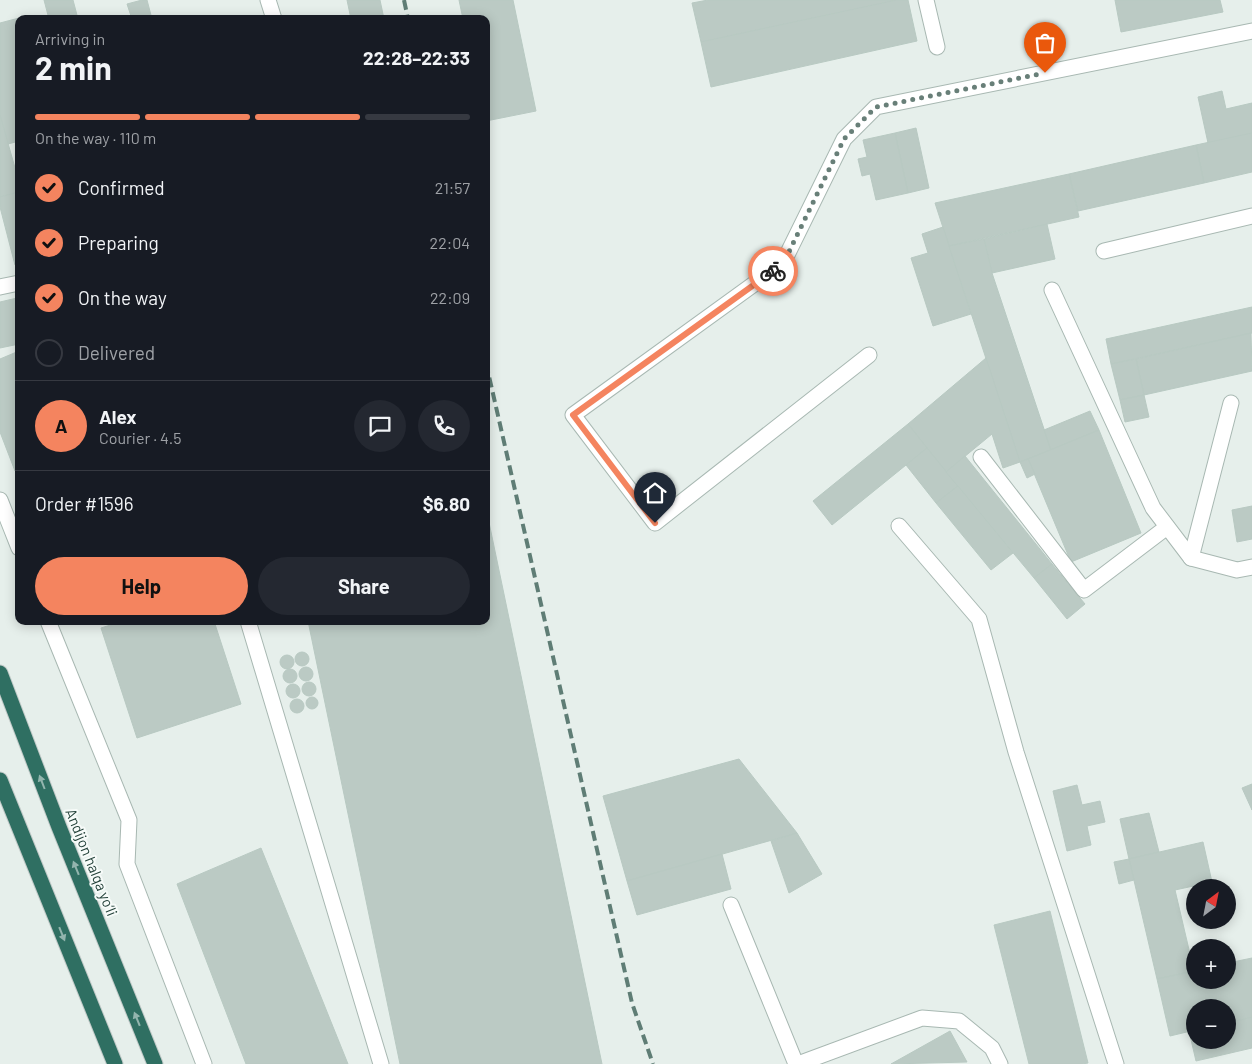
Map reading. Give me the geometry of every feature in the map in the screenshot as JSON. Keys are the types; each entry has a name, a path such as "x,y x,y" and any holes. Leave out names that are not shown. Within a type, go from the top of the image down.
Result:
{"highway":[{"name":"Andijon halqa yo‘li","path":"0,673 59,827 155,1064"},
{"path":"0,780 115,1064"}],"street":[{"path":"268,0 273,15"},
{"path":"926,0 937,46"},
{"path":"869,355 655,523 573,415 783,264 844,139 876,107 1252,31"},
{"path":"1104,250 1252,216"},
{"path":"0,287 15,284"},
{"path":"1052,290 1153,508 1191,558 1237,570 1252,567"},
{"path":"1191,558 1231,403"},
{"path":"981,457 1084,590 1167,527"},
{"path":"0,500 15,538"},
{"path":"899,526 979,619 1016,752 1116,1064"},
{"path":"50,625 129,820 127,864 204,1064"},
{"path":"249,625 381,1064"},
{"path":"730,905 797,1064 922,1018 959,1021 992,1048 1000,1064"}],"building":[{"path":"44,0 73,0 77,15 48,15"},
{"path":"147,0 151,15 131,15 127,4"},
{"path":"347,0 380,0 383,15 350,15"},
{"path":"459,0 513,0 536,111 490,120 490,15 462,15"},
{"path":"708,0 897,0 701,42 692,3"},
{"path":"897,0 908,0 917,41 711,87 701,42"},
{"path":"1115,0 1220,0 1223,12 1121,32"},
{"path":"15,19 15,142 8,144 0,115 0,23"},
{"path":"1222,91 1226,109 1252,103 1252,133 1208,143 1198,97"},
{"path":"0,115 15,168 15,193 0,197"},
{"path":"916,128 929,188 908,193 895,133"},
{"path":"895,133 908,193 876,200 870,174 862,176 858,159 867,157 863,140"},
{"path":"1252,133 1252,172 1204,183 1196,145"},
{"path":"1196,145 1204,183 1078,211 1069,174"},
{"path":"1069,174 1079,217 949,246 935,203"},
{"path":"15,193 15,265 0,207 0,197"},
{"path":"1047,224 1055,259 992,273 984,239"},
{"path":"943,227 971,314 933,326 911,258 928,253 922,234"},
{"path":"984,239 992,273 1051,450 1020,462 949,246"},
{"path":"15,298 15,345 0,348 0,302"},
{"path":"1252,307 1252,333 1111,364 1106,339"},
{"path":"1251,333 1252,371 1144,395 1136,359"},
{"path":"15,353 15,471 0,432 0,359"},
{"path":"986,358 1020,462 1003,468 992,434 946,472 908,424"},
{"path":"1136,359 1144,395 1120,400 1111,364"},
{"path":"1144,395 1149,417 1125,422 1120,400"},
{"path":"1090,411 1099,430 1051,450 1044,430"},
{"path":"908,424 927,448 832,525 813,501"},
{"path":"1099,430 1141,533 1071,562 1028,459"},
{"path":"927,448 958,486 936,503 906,465"},
{"path":"965,456 1052,564 1034,578 946,472"},
{"path":"1028,459 1035,474 1027,478 1020,462"},
{"path":"958,486 1013,553 991,570 936,503"},
{"path":"1252,506 1252,539 1237,542 1232,510"},
{"path":"490,527 602,1064 400,1064 309,625 490,625"},
{"path":"1052,564 1085,604 1067,619 1034,578"},
{"path":"110,625 215,625 241,704 137,738 101,628"},
{"path":"302,652 307,654 309,659 307,664 302,666 297,664 295,659 297,654"},
{"path":"287,655 292,657 294,662 292,667 287,669 282,667 280,662 282,657"},
{"path":"306,667 311,669 313,674 311,679 306,681 301,679 299,674 301,669"},
{"path":"290,669 295,671 297,676 295,681 290,683 285,681 283,676 285,671"},
{"path":"309,682 314,684 316,689 314,694 309,696 304,694 302,689 304,684"},
{"path":"293,684 298,686 300,691 298,696 293,698 288,696 286,691 288,686"},
{"path":"314,697 317,698 317,708 310,709 307,708 306,701 307,698"},
{"path":"297,699 302,701 304,706 302,711 297,713 292,711 290,706 292,701"},
{"path":"739,759 797,833 627,881 603,796"},
{"path":"1252,784 1252,810 1242,788"},
{"path":"1077,785 1082,805 1100,801 1105,822 1087,826 1091,845 1067,851 1053,791"},
{"path":"1149,813 1159,852 1129,859 1120,819"},
{"path":"797,833 822,874 789,893 771,841"},
{"path":"1203,842 1211,879 1186,879 1186,888 1175,890 1186,939 1186,973 1157,979 1129,859"},
{"path":"261,848 348,1064 246,1064 177,884"},
{"path":"722,854 731,889 637,915 627,881"},
{"path":"1129,859 1134,880 1119,884 1114,862"},
{"path":"1050,911 1088,1063 1029,1064 994,925"},
{"path":"1252,958 1252,1017 1236,1021 1236,999 1186,999 1186,1032 1170,1036 1157,979 1186,973 1186,989 1236,989 1236,961"},
{"path":"1252,1017 1252,1048 1196,1061 1193,1049 1236,1049 1236,1021"},
{"path":"950,1031 967,1062 891,1064"}],"railway":[{"path":"404,0 407,15"},
{"path":"490,381 632,1003 653,1064"}],"way so far":[{"path":"773,271 783,264 844,139 876,107 1045,73"}],"route":[{"path":"655,523 573,415 773,271"}]}
